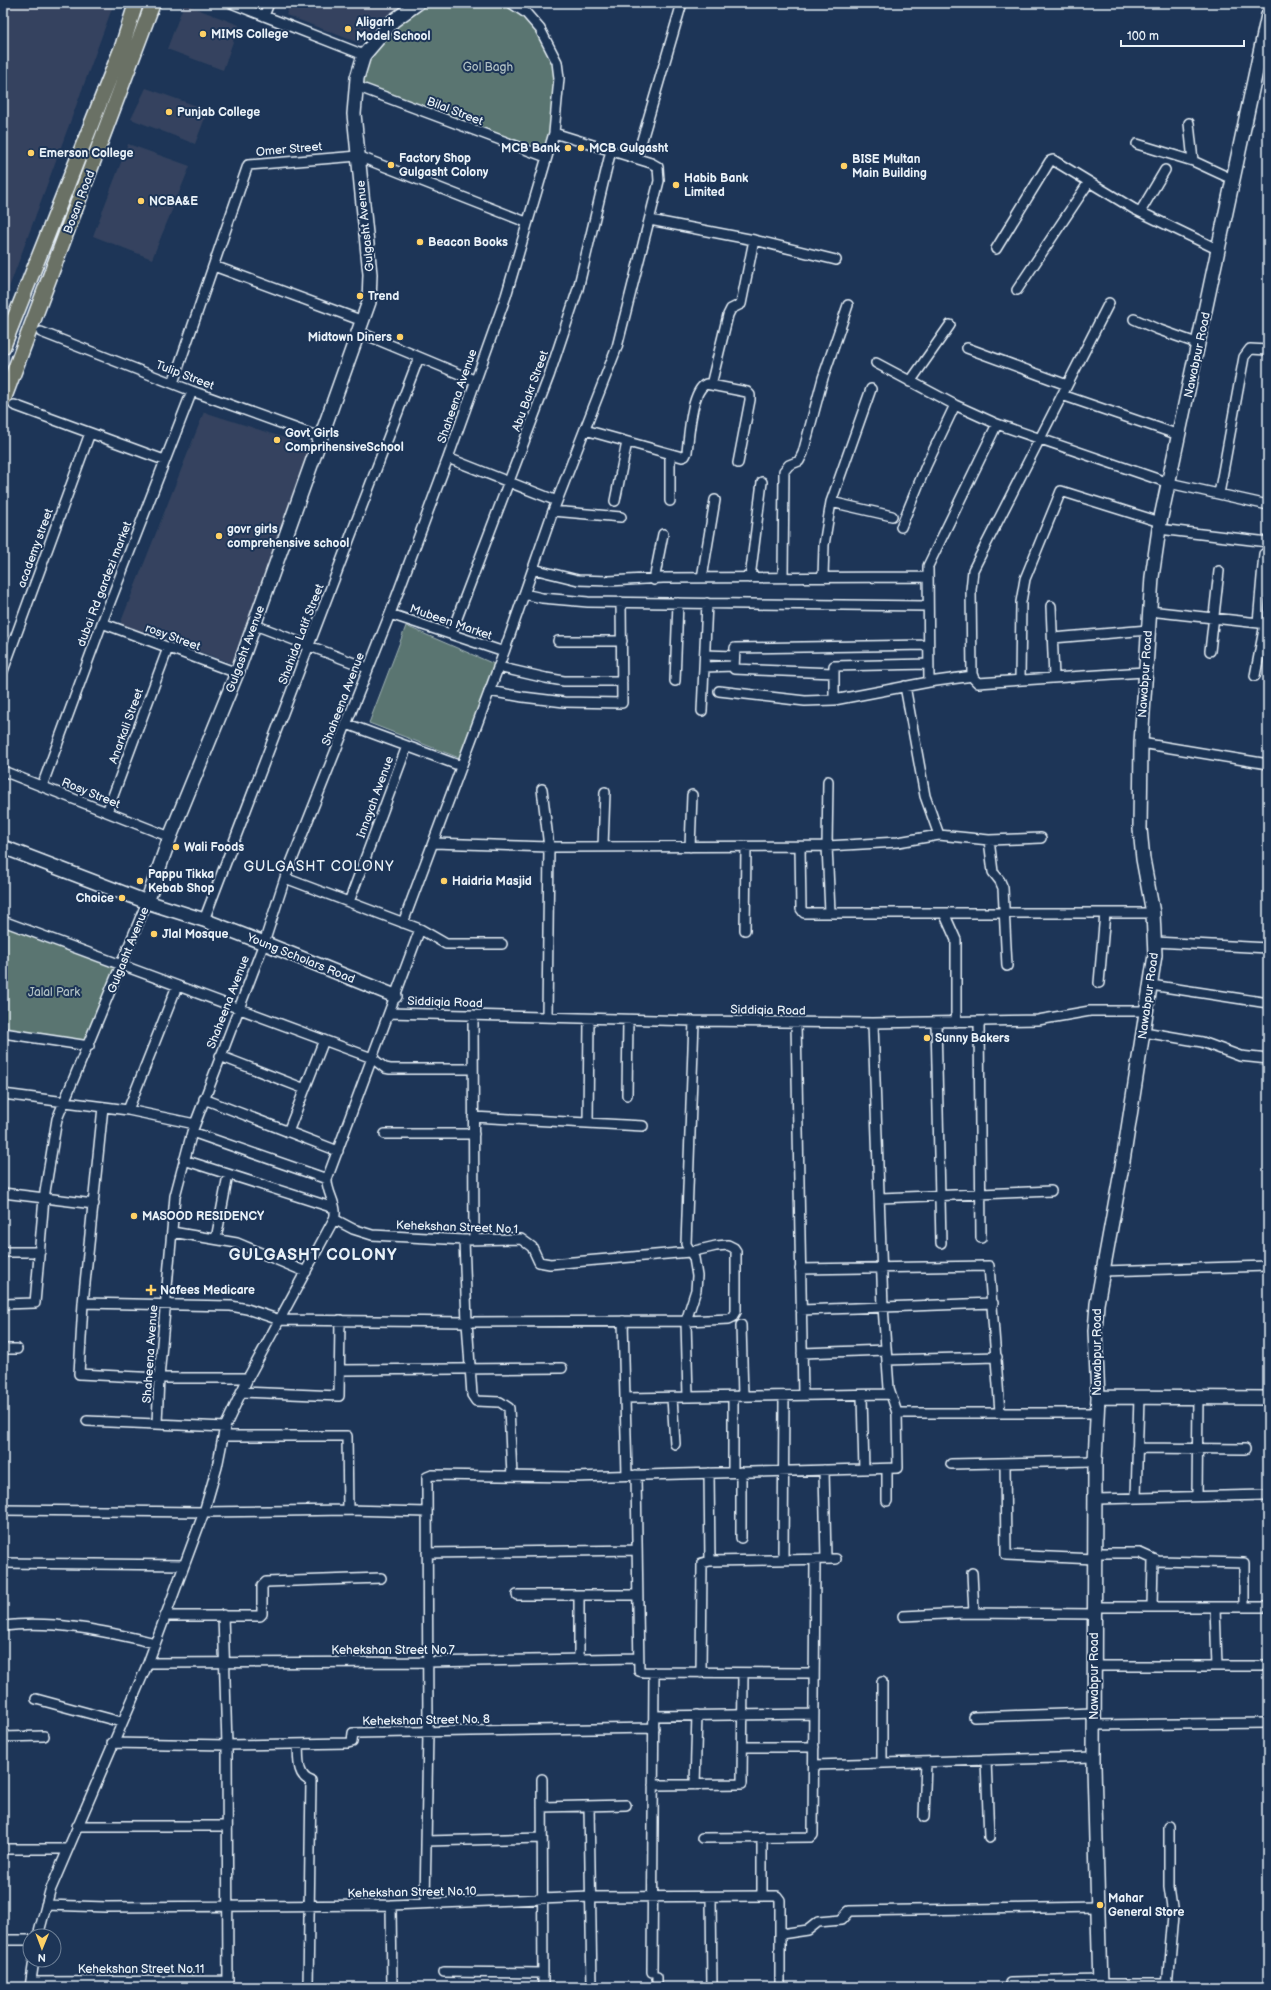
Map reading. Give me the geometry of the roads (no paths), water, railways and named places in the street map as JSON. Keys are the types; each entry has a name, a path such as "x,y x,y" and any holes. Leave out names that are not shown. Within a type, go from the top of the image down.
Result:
{"main road":[{"name":"Bosan Road","path":"3,347 122,47 136,3"},
{"name":"Bosan Road","path":"8,403 153,3"}],"street":[{"path":"231,3 364,55"},
{"path":"264,16 269,3"},
{"name":"Gulgasht Avenue","path":"3,1304 35,1303 44,1198 57,1119 122,965 147,902 170,837 237,673 322,438 369,302 370,274 354,114 356,86 364,55 393,22 418,3"},
{"name":"Shaheena Avenue","path":"157,1423 159,1378 175,1196 184,1160 204,1099 264,943 285,878 347,724 367,668 390,614 448,458 474,380 506,296 526,222 554,133 559,78 557,62 540,29 526,14 511,3"},
{"path":"637,157 682,3"},
{"name":"Nawabpur Road","path":"1100,1984 1094,1757 1094,1610 1098,1397 1095,1331 1097,1304 1144,1032 1155,942 1153,913 1141,846 1141,742 1144,672 1149,611 1160,526 1268,14"},
{"name":"Bilal Street","path":"356,86 546,157"},
{"path":"1189,123 1193,161"},
{"path":"403,923 504,652 553,511 617,347 659,180 658,168 651,163 637,157 554,133"},
{"path":"1137,144 1193,161 1234,180"},
{"name":"Abu Bakr Street","path":"451,634 549,376 578,288 611,150"},
{"name":"Omer Street","path":"173,383 248,166 358,156 526,222"},
{"path":"996,249 1050,161 1056,161 1140,212 1219,250"},
{"path":"1140,212 1165,170"},
{"path":"1017,290 1089,182"},
{"path":"650,220 754,240 836,260"},
{"path":"711,385 728,315 731,309 741,304 754,240"},
{"path":"214,266 361,326 418,357 474,380"},
{"path":"1109,303 973,570 971,590 973,676 978,683 1144,672"},
{"path":"783,577 784,471 785,467 799,461 803,453 823,378 848,306"},
{"path":"1134,319 1157,330 1199,344"},
{"path":"910,382 950,325"},
{"name":"Tulip Street","path":"41,332 192,391 322,438"},
{"path":"967,348 1067,385"},
{"path":"1219,494 1244,357 1250,349 1268,350"},
{"name":"Shahida Latif Street","path":"204,920 418,357"},
{"path":"876,363 955,405 997,424 1169,483 1268,505"},
{"path":"585,430 682,457 685,456 694,400 702,386 711,385 747,392 750,395 738,463"},
{"path":"823,577 824,545 831,502 871,390"},
{"name":"dubai Rd gardezi market","path":"42,786 102,623 192,391"},
{"path":"1062,395 1179,435"},
{"path":"8,403 164,460"},
{"path":"901,527 926,466 955,405"},
{"path":"928,682 928,566 997,424"},
{"name":"academy street","path":"3,671 90,433"},
{"path":"614,501 627,442"},
{"path":"670,454 670,501"},
{"path":"448,458 557,501"},
{"path":"750,578 762,482"},
{"path":"1020,680 1021,594 1025,579 1061,491 1160,526 1268,542"},
{"path":"702,578 715,500"},
{"path":"831,502 892,516"},
{"path":"553,511 621,517"},
{"path":"654,580 663,534"},
{"path":"1255,676 1264,623 1264,554"},
{"path":"533,568 578,580 783,577 927,578"},
{"path":"1210,651 1219,571"},
{"path":"524,594 542,598 621,602 927,606"},
{"path":"489,691 523,698 564,702 620,704 622,702 621,602"},
{"path":"675,681 678,603"},
{"path":"702,711 707,603"},
{"path":"1051,606 1054,678"},
{"path":"1149,611 1264,623"},
{"name":"Mubeen Market","path":"390,614 504,652"},
{"name":"rosy Street","path":"102,623 237,673"},
{"path":"255,625 367,668"},
{"path":"1053,638 1148,630"},
{"path":"558,641 622,641"},
{"path":"734,666 736,648 928,645"},
{"name":"Anarkali Street","path":"107,812 168,648"},
{"path":"705,655 734,656"},
{"path":"834,700 835,665 928,664"},
{"path":"704,668 734,666 735,669 834,673"},
{"path":"498,667 546,678 564,680 622,681"},
{"path":"719,691 805,701 834,700 928,682 973,676"},
{"path":"905,686 925,796 939,835"},
{"path":"347,724 461,766"},
{"path":"1141,742 1268,764"},
{"name":"Innayah Avenue","path":"349,902 407,746"},
{"name":"Rosy Street","path":"3,771 170,837"},
{"path":"828,781 827,846 830,912"},
{"path":"542,789 549,847 547,1017"},
{"path":"603,847 605,792"},
{"path":"690,847 692,795"},
{"path":"434,843 549,847 746,847 827,846 898,842 939,835 989,840 1042,838"},
{"path":"989,840 993,872 1003,888 1007,966"},
{"path":"800,846 802,912 1153,913"},
{"name":"Young Scholars Road","path":"3,847 147,902 204,920 395,996"},
{"path":"745,930 746,847"},
{"path":"285,878 420,929 446,944 502,944"},
{"path":"944,913 956,940 956,1022"},
{"path":"1099,983 1105,913"},
{"path":"3,921 372,1058 385,1068 473,1069"},
{"path":"40,1928 46,1905 67,1849 148,1663 204,1512 224,1431 248,1378 334,1219 334,1208 327,1188 327,1179 420,929"},
{"path":"1155,942 1268,948"},
{"path":"1151,984 1268,1003"},
{"path":"128,1110 177,986"},
{"name":"Siddiqia Road","path":"389,1013 628,1020 873,1023 1038,1020 1107,1010 1147,1012"},
{"path":"473,1015 474,1239"},
{"path":"588,1123 589,1019"},
{"path":"627,1095 628,1020"},
{"path":"688,1397 686,1321 696,1290 697,1276 694,1258 686,1244 694,1021"},
{"path":"936,1022 942,1243"},
{"path":"979,1022 982,1238"},
{"path":"796,1023 803,1395"},
{"path":"425,1903 428,1732 427,1477 432,1475 632,1475 898,1468 897,1413 896,1405 890,1394 886,1350 873,1023"},
{"path":"1144,1032 1202,1042 1240,1056 1268,1059"},
{"path":"3,1033 89,1046"},
{"path":"288,1132 324,1040"},
{"path":"220,1056 305,1089"},
{"path":"3,1094 128,1110 194,1128 327,1179"},
{"path":"204,1099 338,1151"},
{"path":"103,1107 83,1303 79,1374 159,1378 248,1378"},
{"path":"473,1117 643,1126"},
{"path":"385,1134 474,1134"},
{"path":"184,1160 334,1208"},
{"path":"216,1239 228,1175"},
{"path":"880,1198 1051,1191"},
{"path":"3,1193 94,1204"},
{"name":"Kehekshan Street No.1","path":"334,1219 352,1229 372,1235 464,1240 521,1239 532,1247 539,1262 550,1264 690,1252"},
{"path":"172,1232 236,1243 306,1272"},
{"path":"464,1240 467,1322 473,1399 476,1401 500,1402 509,1408 512,1476"},
{"path":"83,1303 231,1306 247,1309 280,1320 467,1322 686,1321 729,1319 733,1317 736,1312 736,1251 728,1245 690,1252"},
{"path":"3,1252 40,1252"},
{"path":"800,1269 989,1266 993,1302 1000,1412"},
{"path":"1103,1271 1268,1266"},
{"path":"801,1310 993,1302"},
{"path":"241,1392 339,1396 340,1320"},
{"path":"623,1321 625,1398 637,1550 638,1669 640,1672 814,1673"},
{"path":"741,1325 743,1396"},
{"path":"3,1349 17,1349"},
{"path":"802,1353 886,1350"},
{"path":"887,1360 996,1357"},
{"path":"340,1370 562,1368"},
{"path":"625,1398 890,1394"},
{"path":"784,1396 784,1559"},
{"path":"732,1397 741,1538"},
{"path":"862,1397 864,1469"},
{"path":"1098,1397 1268,1398"},
{"path":"1197,1496 1198,1397"},
{"path":"672,1398 675,1444"},
{"path":"1136,1498 1138,1398"},
{"path":"897,1413 1097,1413"},
{"path":"87,1421 157,1423 224,1431 347,1436 348,1510"},
{"path":"1137,1448 1245,1449"},
{"path":"951,1464 1096,1461"},
{"path":"1005,1463 1006,1555 1095,1556 1140,1553 1158,1561 1244,1563 1244,1607"},
{"path":"887,1469 887,1501"},
{"path":"824,1470 826,1559"},
{"path":"709,1473 710,1561"},
{"path":"1096,1499 1266,1495"},
{"path":"3,1510 204,1512 348,1510 427,1512"},
{"path":"427,1553 637,1550"},
{"path":"701,1672 702,1563 710,1561 836,1559"},
{"path":"1152,1607 1153,1559"},
{"path":"702,1838 811,1837 813,1835 815,1560"},
{"path":"3,1563 184,1565"},
{"path":"972,1573 974,1613"},
{"path":"165,1616 262,1615 262,1586 269,1581 381,1578"},
{"path":"517,1595 637,1595"},
{"path":"579,1595 579,1659"},
{"path":"904,1616 1152,1607 1268,1607"},
{"path":"1216,1607 1217,1666"},
{"path":"223,1615 227,1745 228,1984"},
{"path":"3,1626 45,1624 99,1631 155,1643"},
{"name":"Kehekshan Street No.7","path":"148,1663 428,1662 638,1658"},
{"path":"1094,1666 1268,1666"},
{"path":"654,1672 652,1897 654,1974 657,1987"},
{"path":"653,1786 742,1784 743,1673"},
{"path":"882,1682 882,1763"},
{"path":"36,1699 122,1722"},
{"path":"654,1716 814,1714"},
{"path":"695,1785 697,1715"},
{"path":"974,1717 1268,1723"},
{"name":"Kehekshan Street No. 8","path":"112,1743 227,1745 348,1743 352,1742 353,1733 654,1728"},
{"path":"3,1737 44,1736"},
{"path":"298,1744 299,1770 306,1779 311,1781 308,1987"},
{"path":"743,1748 814,1747"},
{"path":"814,1765 1094,1757"},
{"path":"986,1760 989,1838"},
{"path":"924,1817 926,1762"},
{"path":"542,1779 543,1987"},
{"path":"542,1807 626,1805"},
{"path":"589,1806 592,1987"},
{"path":"77,1826 227,1826"},
{"path":"1010,1982 1167,1985 1172,1915 1169,1887 1170,1826"},
{"path":"762,1837 762,1896"},
{"path":"426,1841 542,1838"},
{"path":"3,1849 67,1849"},
{"name":"Kehekshan Street No.10","path":"46,1905 106,1907 391,1905 590,1897 762,1896 779,1897 781,1934"},
{"path":"711,1897 712,1987"},
{"path":"391,1905 392,1987"},
{"path":"780,1987 781,1934 808,1930 818,1922 841,1920 849,1911 1098,1907"},
{"path":"3,1940 22,1940"},
{"path":"30,1984 33,1968"},
{"path":"444,1972 543,1973"},
{"name":"Kehekshan Street No.11","path":"30,1984 228,1984"}],"place":[{"name":"Aligarh Model School","path":"348,29"},
{"name":"MIMS College","path":"203,34"},
{"name":"Punjab College","path":"169,112"},
{"name":"MCB Bank","path":"568,148"},
{"name":"MCB Gulgasht","path":"581,148"},
{"name":"Emerson College","path":"31,153"},
{"name":"Factory Shop Gulgasht Colony","path":"391,165"},
{"name":"BISE Multan Main Building","path":"844,166"},
{"name":"Habib Bank Limited","path":"676,185"},
{"name":"NCBA&E","path":"141,201"},
{"name":"Beacon Books","path":"420,242"},
{"name":"Trend","path":"360,296"},
{"name":"Midtown Diners","path":"400,337"},
{"name":"Govt Girls ComprihensiveSchool","path":"277,440"},
{"name":"govr girls comprehensive school","path":"219,536"},
{"name":"Wali Foods","path":"176,847"},
{"name":"Pappu Tikka Kebab Shop","path":"140,881"},
{"name":"Haidria Masjid","path":"444,881"},
{"name":"Choice","path":"122,898"},
{"name":"Jlal Mosque","path":"154,934"},
{"name":"Sunny Bakers","path":"927,1038"},
{"name":"MASOOD RESIDENCY","path":"134,1216"},
{"name":"Nafees Medicare","path":"151,1290"},
{"name":"Mahar General Store","path":"1100,1905"}],"district":[{"name":"GULGASHT COLONY","path":"319,866"},
{"name":"GULGASHT COLONY","path":"313,1254"}],"park label":[{"name":"Gol Bagh","path":"488,67"},
{"name":"Jalal Park","path":"54,992"}]}
